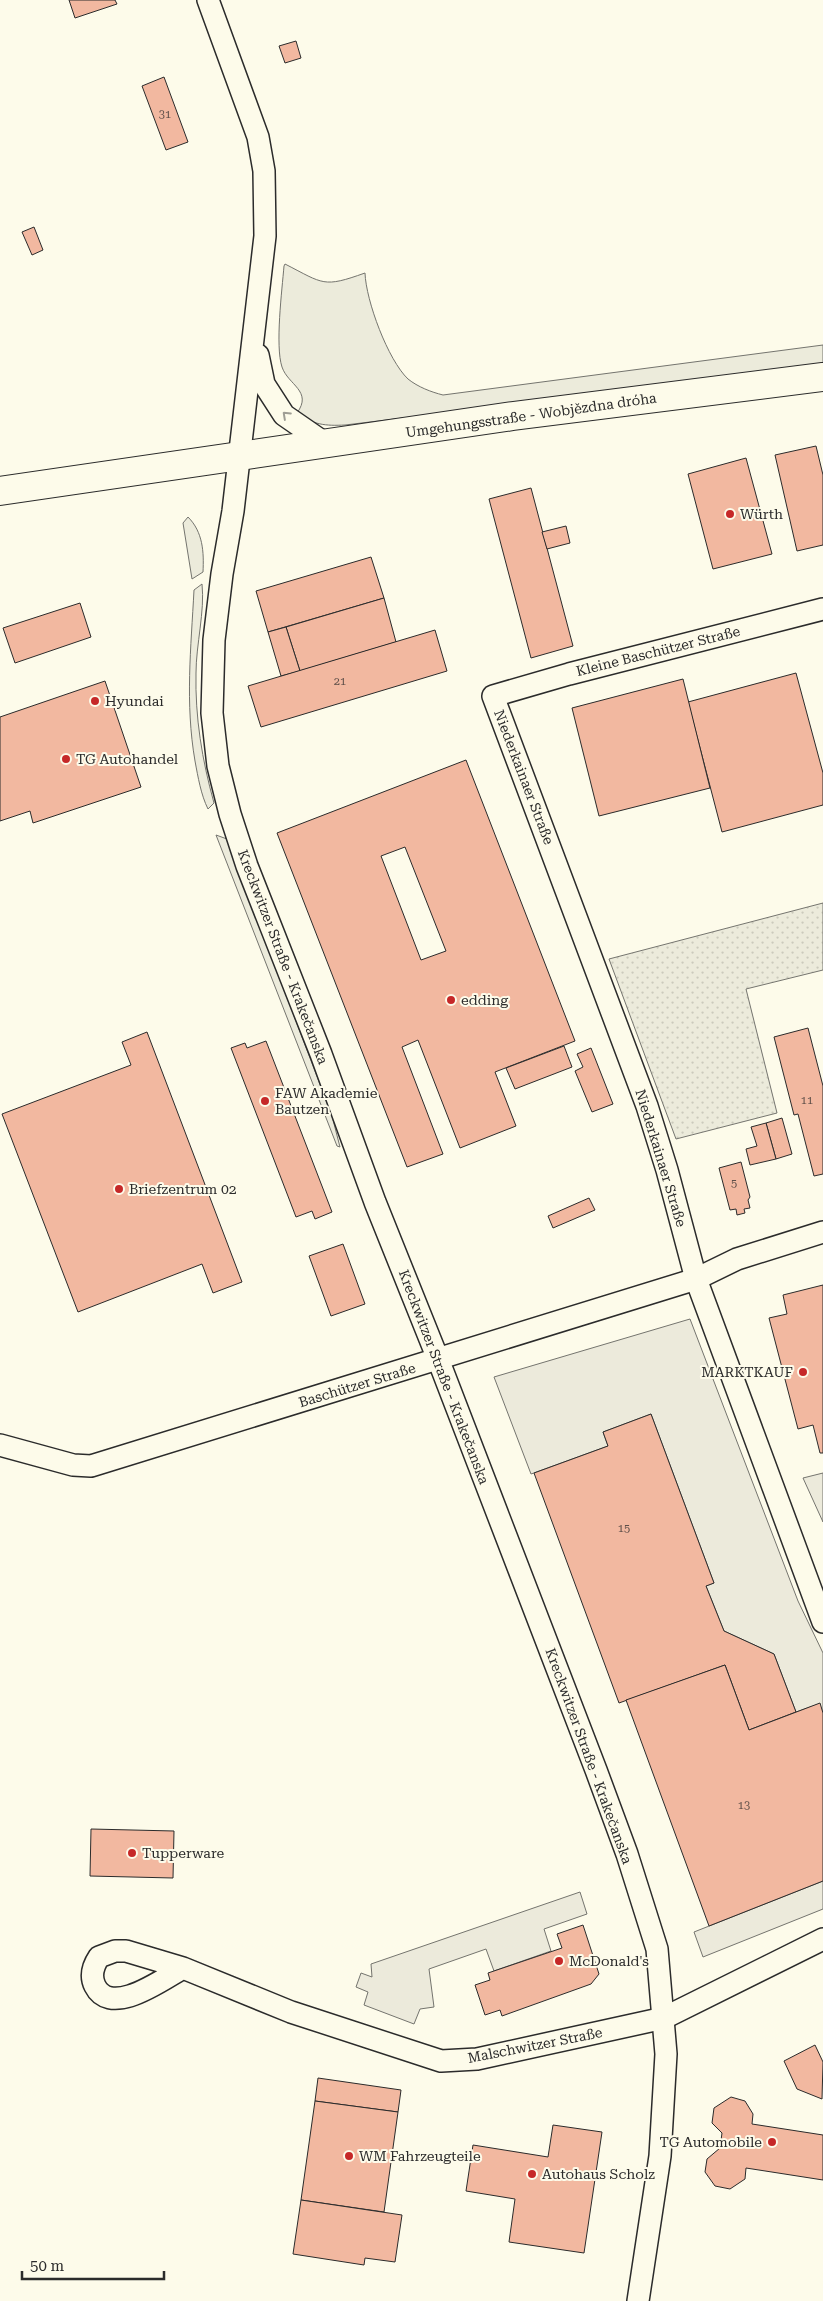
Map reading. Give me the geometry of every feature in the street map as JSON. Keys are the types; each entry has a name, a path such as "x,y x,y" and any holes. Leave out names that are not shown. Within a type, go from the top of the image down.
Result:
{"main road":[{"name":"Umgehungsstraße - Wobjězdna dróha","path":"0,491 513,416 823,377"}],"street":[{"path":"208,0 258,136 264,171 266,236 239,456"},
{"path":"254,340 264,384 284,415 326,444"},
{"name":"Kreckwitzer Straße - Krakečanska","path":"239,456 214,640 212,713 218,766 230,814 247,866 321,1054 374,1202 438,1359 596,1770 627,1854 657,1949 666,2054 660,2156 638,2301"},
{"name":"Kleine Baschützer Straße","path":"494,696 569,674 823,609"},
{"name":"Niederkainaer Straße","path":"494,696 647,1106 667,1170 696,1279 823,1622"},
{"name":"Baschützer Straße","path":"0,1445 73,1464 91,1466 696,1279 737,1259 823,1232"},
{"name":"Malschwitzer Straße","path":"183,1968 291,2012 441,2061 478,2059 664,2018 823,1939"}],"shaded area":[{"path":"285,264 316,280 324,282 340,281 365,273 369,299 379,329 400,370 408,379 416,384 429,391 443,395 823,345 823,367 345,425 320,424 297,413 301,405 301,394 285,373 280,358 279,332"},
{"path":"188,517 200,536 203,557 203,572 192,579 183,523"},
{"path":"202,584 203,594 196,662 196,689 200,738 214,803 208,809 195,761 189,697 194,590"},
{"path":"216,835 227,839 332,1116 340,1147 337,1146"},
{"path":"823,903 823,970 746,989 777,1113 676,1139 609,959"},
{"path":"690,1319 798,1601 823,1653 823,1713 819,1704 796,1712 774,1654 724,1631 706,1586 714,1583 651,1414 603,1432 608,1446 531,1474 494,1377"},
{"path":"823,1473 823,1522 803,1478"},
{"path":"823,1881 823,1909 703,1957 694,1932"},
{"path":"580,1892 587,1914 544,1929 551,1951 494,1971 486,1949 429,1969 434,2007 420,2009 414,2024 364,2005 368,1992 356,1987 361,1973 372,1977 371,1964"}],"building":[{"path":"69,0 115,0 117,4 75,18"},
{"path":"296,41 301,58 285,63 279,46"},
{"path":"164,77 188,142 166,150 142,86"},
{"path":"34,227 43,250 32,255 22,232"},
{"path":"816,446 823,475 823,545 797,551 775,455"},
{"path":"746,458 772,554 713,569 688,474"},
{"path":"531,488 573,646 531,658 489,499"},
{"path":"566,526 570,543 547,549 542,532"},
{"path":"371,557 384,598 268,632 256,591"},
{"path":"384,598 396,642 300,671 286,627"},
{"path":"80,603 91,637 15,663 3,628"},
{"path":"286,627 300,671 281,676 268,632"},
{"path":"435,630 447,671 261,727 248,686"},
{"path":"796,673 823,773 823,805 722,832 688,702"},
{"path":"683,679 710,788 599,816 572,708"},
{"name":"TG Autohandel","path":"105,681 141,787 33,823 30,811 0,821 0,717"},
{"name":"edding","path":"466,760 575,1041 495,1072 516,1126 460,1148 418,1040 402,1047 443,1154 407,1167 277,833","holes":["405,847 446,951 421,960 381,856"]},
{"path":"808,1028 823,1086 823,1174 814,1176 798,1114 794,1115 774,1037"},
{"name":"Briefzentrum 02","path":"147,1032 242,1282 213,1293 202,1264 78,1312 2,1114 131,1065 122,1042"},
{"path":"266,1041 332,1212 315,1219 312,1211 296,1217 231,1048 245,1043 247,1048"},
{"path":"564,1046 572,1067 515,1089 506,1068"},
{"path":"591,1048 613,1104 592,1112 575,1071 583,1067 577,1054"},
{"path":"782,1118 792,1154 776,1159 766,1123"},
{"path":"766,1123 776,1159 750,1165 746,1149 757,1146 751,1127"},
{"path":"741,1162 750,1197 748,1200 750,1208 744,1209 745,1213 737,1215 736,1209 730,1210 719,1168"},
{"path":"589,1198 595,1210 553,1228 548,1216"},
{"path":"343,1244 365,1304 331,1316 309,1256"},
{"name":"MARKTKAUF","path":"823,1285 823,1453 820,1453 813,1425 798,1429 769,1318 787,1314 783,1295"},
{"path":"651,1414 714,1583 706,1586 724,1631 774,1654 796,1712 749,1730 725,1665 619,1703 534,1473 608,1446 603,1432"},
{"path":"725,1665 749,1730 820,1703 823,1713 823,1881 709,1926 626,1700"},
{"name":"Tupperware","path":"91,1829 174,1831 173,1878 90,1876"},
{"name":"McDonald's","path":"583,1925 599,1974 591,1984 502,2016 500,2010 485,2015 475,1985 490,1980 488,1973 562,1948 557,1934"},
{"path":"815,2045 823,2062 822,2099 797,2089 784,2061"},
{"path":"318,2078 401,2090 398,2112 315,2101"},
{"name":"TG Automobile","path":"731,2097 745,2101 753,2114 752,2124 823,2135 823,2180 746,2168 745,2179 730,2189 715,2186 705,2172 707,2159 720,2148 722,2133 712,2123 714,2108"},
{"name":"WM Fahrzeugteile","path":"315,2101 398,2112 384,2212 301,2200"},
{"name":"Autohaus Scholz","path":"553,2125 602,2132 584,2253 509,2242 515,2199 466,2191 473,2145 548,2157"},
{"path":"301,2200 402,2215 395,2262 365,2258 364,2265 293,2254"}],"place":[{"name":"Würth","path":"730,514"},
{"name":"Hyundai","path":"95,701"},
{"name":"TG Autohandel","path":"66,759"},
{"name":"edding","path":"451,1000"},
{"name":"FAW Akademie Bautzen","path":"265,1101"},
{"name":"Briefzentrum 02","path":"119,1189"},
{"name":"MARKTKAUF","path":"803,1372"},
{"name":"Tupperware","path":"132,1853"},
{"name":"McDonald's","path":"559,1961"},
{"name":"TG Automobile","path":"772,2142"},
{"name":"WM Fahrzeugteile","path":"349,2156"},
{"name":"Autohaus Scholz","path":"532,2174"}]}
